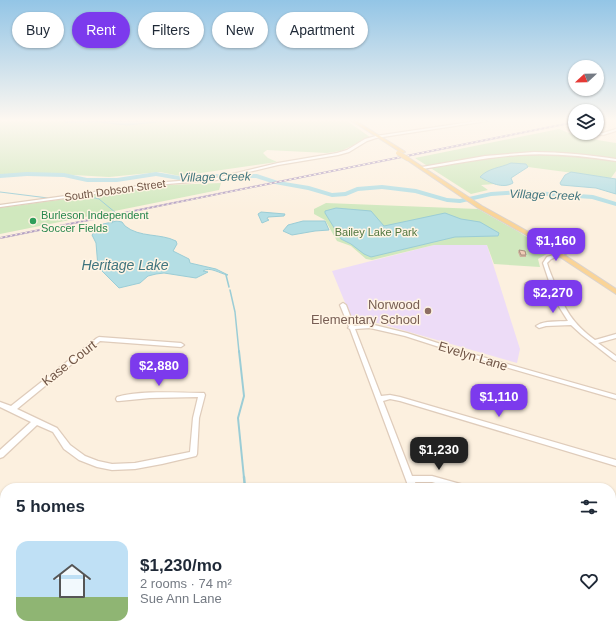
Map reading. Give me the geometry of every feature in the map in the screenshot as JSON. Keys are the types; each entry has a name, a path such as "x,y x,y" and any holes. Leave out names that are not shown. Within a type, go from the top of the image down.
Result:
{"main road":[{"path":"397,151 505,220 616,286"},
{"path":"562,253 616,292"}],"street":[{"name":"South Dobson Street","path":"0,206 167,183 205,181 278,164 348,151"},
{"path":"424,168 498,156 533,153 585,156 616,160"},
{"path":"562,253 549,258 546,262 546,268 562,306 573,323 594,342 616,358"},
{"path":"528,284 553,286"},
{"path":"343,305 412,483"},
{"path":"539,326 545,324 573,323"},
{"name":"Evelyn Lane","path":"351,328 370,326 407,335 463,353 616,397"},
{"path":"594,342 616,336"},
{"name":"Kase Court","path":"12,409 99,339 181,345"},
{"path":"0,404 55,430 67,447 82,458 97,464 112,467 135,466 193,454 196,418 202,395 139,395 119,399"},
{"path":"379,398 390,397 400,399 616,463"},
{"path":"0,455 37,421"},
{"path":"410,479 432,479 446,483"}],"shaded area":[{"name":"Norwood Elementary School","path":"434,245 487,245 520,349 517,363 378,323 353,322 332,271"}],"green space":[{"path":"0,151 266,151 263,153 268,158 277,162 180,176 160,172 109,177 38,173 0,175"},
{"path":"283,151 341,151 327,153"},
{"path":"451,151 616,151 616,171 611,178 528,167 526,164 513,164 504,167 486,181 494,184 481,185 488,190 471,194 415,158"},
{"name":"Burleson Independent Soccer Fields","path":"221,183 219,190 0,234 0,208 168,185"},
{"name":"Bailey Lake Park","path":"326,203 478,209 519,232 550,252 538,259 540,267 494,264 487,245 434,245 372,260 366,259 351,246 337,241 325,220 314,214 314,209"}],"water":[{"path":"511,163 526,164 528,167 511,178 513,183 509,185 492,183 480,177 490,170"},
{"path":"571,172 616,179 616,194 596,188 561,185 560,183 565,175"},
{"path":"336,208 371,211 384,226 445,213 461,219 480,222 499,233 498,236 455,237 371,257 341,239 325,213 325,211"},
{"path":"261,212 285,214 284,216 268,217 267,219 269,220 262,223 258,214"},
{"name":"Heritage Lake","path":"117,221 122,222 131,230 176,241 177,244 173,251 189,259 190,263 216,269 228,275 209,269 203,271 208,272 196,278 164,273 148,276 140,283 119,288 98,267 96,243 92,235 103,224"},
{"path":"303,221 325,221 329,230 292,235 283,231 288,225"}],"building":[{"path":"519,250 525,251 526,255 521,255"}],"waterway":[{"name":"Village Creek","path":"0,176 27,174 64,175 87,180 117,180 156,174 179,178 210,176 257,176 277,183 309,188 332,195 346,194 357,189 382,187 416,191 447,200 460,201 491,194 520,192 593,197 616,204"},
{"path":"0,192 48,198"},
{"path":"55,199 91,197 99,199 116,213 112,223"},
{"path":"226,275 229,287"},
{"path":"230,290 235,312 239,352"},
{"path":"239,351 244,396 238,418 244,478"},
{"path":"244,477 245,483"}],"railway":[{"path":"0,238 432,151"}],"place":[{"name":"Burleson Independent Soccer Fields","path":"33,221"},
{"name":"Norwood Elementary School","path":"428,311"}]}
